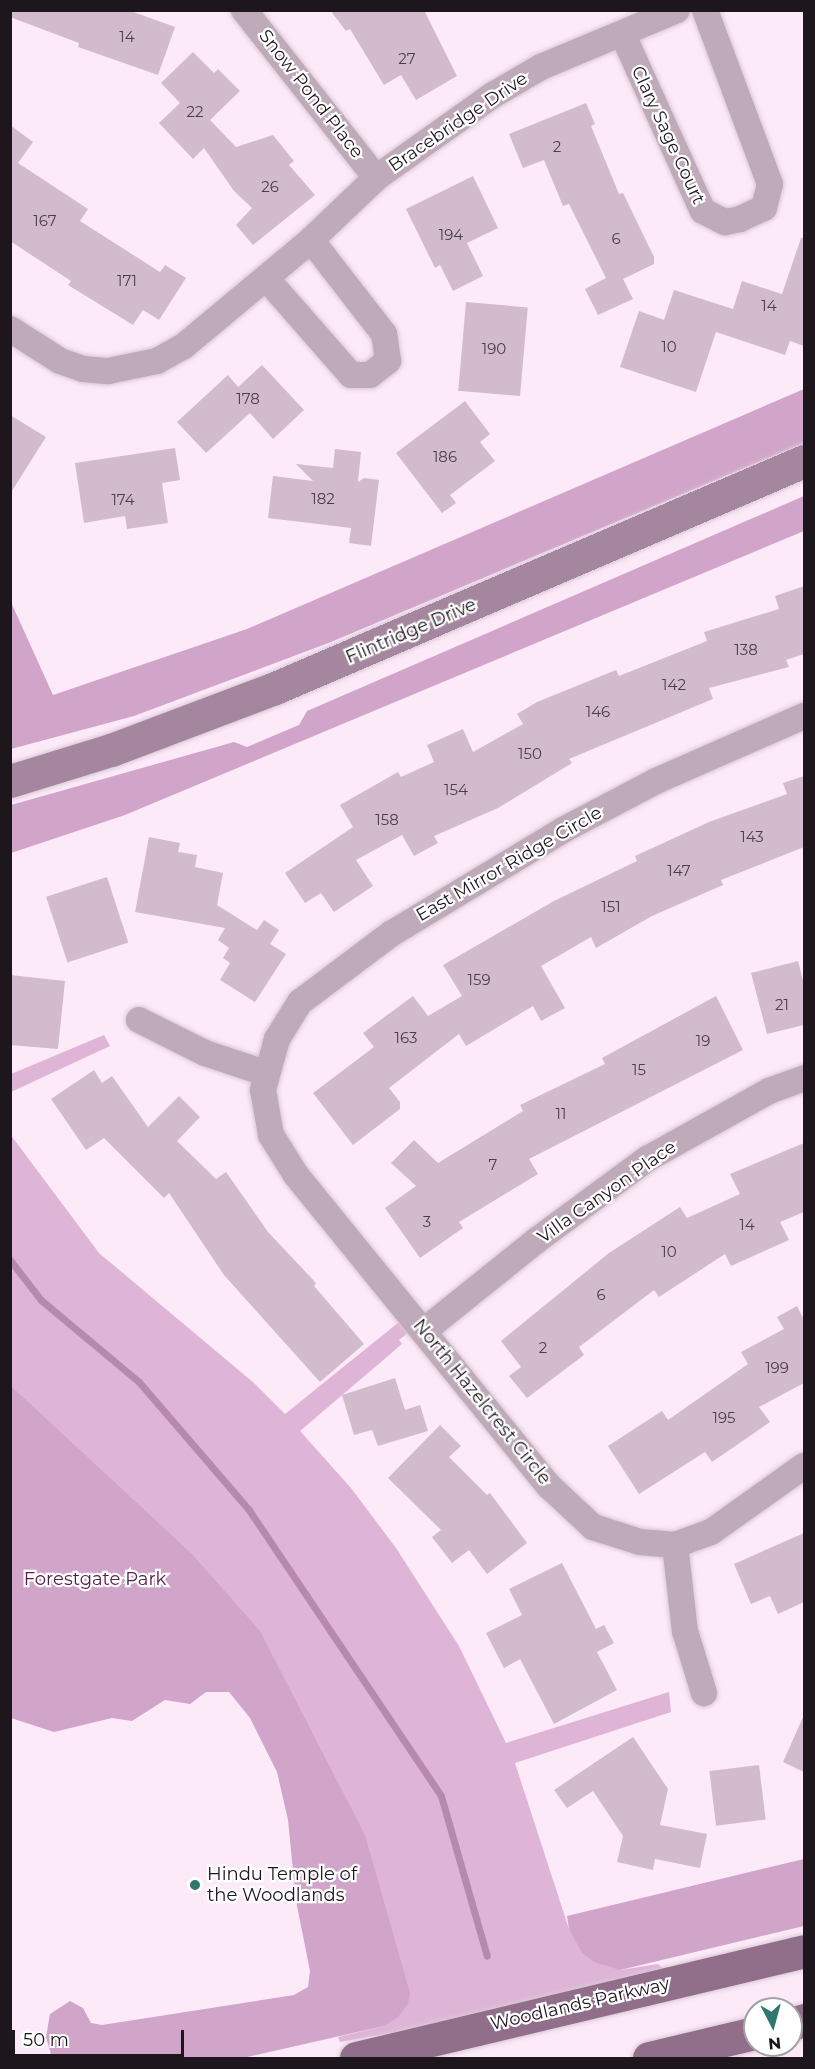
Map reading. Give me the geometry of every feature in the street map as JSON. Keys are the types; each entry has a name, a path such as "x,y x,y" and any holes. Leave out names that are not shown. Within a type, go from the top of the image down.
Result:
{"main road":[{"name":"Woodlands Parkway","path":"356,2058 804,1951"},
{"path":"649,2058 743,2035"}],"street":[{"name":"Snow Pond Place","path":"244,10 376,178"},
{"name":"Clary Sage Court","path":"623,35 702,211 725,222 740,219 764,208 770,183 705,10"},
{"name":"Bracebridge Drive","path":"10,329 52,357 83,369 108,371 157,361 184,346 266,278 311,240 376,178 541,67 623,35 666,12"},
{"path":"266,278 335,361 351,375 370,375 388,360 384,334 311,240"},
{"name":"Flintridge Drive","path":"10,781 111,750 286,684 804,461"},
{"name":"East Mirror Ridge Circle","path":"265,1072 277,1039 300,1002 392,933 563,830 656,781 804,716"},
{"path":"139,1020 205,1053 265,1072"},
{"name":"North Hazelcrest Circle","path":"265,1072 265,1114 283,1157 572,1511 593,1527 640,1542 675,1545 711,1532 804,1466"},
{"name":"Villa Canyon Place","path":"425,1330 537,1240 647,1160 769,1091 804,1078"},
{"path":"675,1545 685,1632 704,1693"}],"green space":[{"path":"804,389 804,443 331,642 134,716 11,749 10,600 53,695 247,629"},
{"path":"804,496 804,531 125,815 11,853 11,805 234,742 247,747 299,725 307,711"},
{"path":"104,1035 110,1046 11,1092 11,1074"},
{"name":"Forestgate Park","path":"10,1134 99,1253 254,1383 285,1414 399,1322 408,1333 399,1340 402,1344 300,1431 351,1488 396,1548 459,1646 506,1743 669,1692 671,1712 515,1763 569,1929 620,1970 658,1964 665,1970 391,2033 340,2042 338,2037 384,2026 260,1631 11,1683"},
{"name":"Forestgate Park","path":"11,1386 192,1554 260,1631 365,1835 410,1993 408,2004 398,2017 384,2026 243,2058 52,2058 46,2037 50,2014 70,2001 83,2008 91,2023 102,2025 294,1995 308,1987 310,1971 296,1901 288,1820 277,1772 250,1718 229,1692 206,1692 190,1704 165,1700 132,1721 112,1718 54,1732 11,1718"},
{"path":"804,1859 804,1926 620,1970 594,1962 582,1953 569,1929 567,1916"}],"building":[{"path":"10,10 128,10 175,27 158,75 78,47 79,43 10,17"},
{"path":"330,10 424,10 457,76 416,100 401,75 384,85 350,29 346,31"},
{"path":"193,52 214,73 218,69 240,91 210,120 236,147 273,135 294,161 289,165 315,195 253,245 236,225 252,208 234,191 204,148 193,159 159,123 180,103 161,83"},
{"path":"586,103 595,124 591,126 619,194 623,193 654,257 654,264 623,279 633,299 598,315 585,289 606,278 569,204 563,206 544,160 523,168 509,134"},
{"path":"10,125 33,142 18,163 88,209 80,221 160,272 165,265 186,278 159,320 143,310 133,325 68,285 71,281 10,241"},
{"path":"473,176 498,228 467,243 483,276 453,291 440,265 435,268 406,209"},
{"path":"801,238 804,238 804,346 790,341 785,355 716,332 696,392 620,367 639,311 664,320 674,290 733,309 742,281 782,294"},
{"path":"466,302 528,307 520,396 458,391"},
{"path":"262,365 304,410 273,439 250,413 206,453 177,422 228,375 238,387"},
{"path":"465,401 490,434 480,442 495,461 450,495 456,503 442,513 396,453"},
{"path":"10,415 46,437 10,494"},
{"path":"175,448 180,480 162,483 168,523 127,529 125,516 84,523 75,463"},
{"path":"335,449 361,452 358,482 364,478 379,480 371,546 349,543 351,528 268,518 273,476 313,481 296,464 333,468"},
{"path":"804,586 804,654 786,660 789,667 709,688 713,699 569,759 572,763 498,808 434,836 438,843 414,856 402,835 356,860 373,886 334,912 321,893 305,903 285,873 353,827 340,805 398,772 401,777 434,762 427,745 463,729 473,752 523,724 517,714 537,702 616,670 619,676 707,641 704,632 779,609 775,596"},
{"path":"804,776 804,847 721,880 723,885 652,916 596,948 591,937 541,966 565,1008 541,1021 533,1006 466,1046 459,1034 389,1088 400,1102 400,1109 353,1145 313,1093 374,1047 363,1033 413,996 428,1016 462,996 443,965 554,901 637,861 635,856 709,822 787,794 783,783"},
{"path":"149,837 180,843 178,852 197,855 195,867 223,873 217,905 257,930 264,920 279,930 270,944 286,954 255,1002 220,980 230,963 223,958 229,948 218,940 225,928 135,912"},
{"path":"107,877 128,943 67,962 46,897"},
{"path":"798,961 804,985 804,1025 767,1034 751,973"},
{"path":"10,975 65,981 58,1049 10,1045"},
{"path":"716,996 743,1050 529,1159 538,1174 459,1222 463,1228 420,1258 385,1208 416,1186 391,1163 414,1140 438,1163 523,1111 520,1105 605,1064 602,1058"},
{"path":"94,1070 102,1083 112,1076 148,1127 179,1096 200,1117 177,1141 216,1179 226,1172 268,1232 316,1283 314,1286 364,1344 320,1382 224,1275 169,1193 164,1198 104,1138 86,1150 51,1099"},
{"path":"804,1143 804,1212 780,1222 789,1240 731,1266 725,1254 659,1297 654,1290 579,1347 584,1355 527,1398 509,1376 521,1367 501,1341 609,1253 680,1207 687,1218 740,1194 730,1174"},
{"path":"797,1306 804,1320 804,1383 759,1407 770,1422 712,1462 705,1452 639,1494 608,1446 662,1411 668,1420 748,1364 741,1352 784,1329 777,1317"},
{"path":"395,1378 405,1410 420,1405 428,1431 378,1446 372,1430 354,1435 342,1395"},
{"path":"440,1425 461,1446 449,1457 487,1495 490,1493 527,1543 487,1574 469,1550 452,1563 432,1537 441,1530 388,1478"},
{"path":"804,1533 804,1602 778,1614 770,1596 751,1604 734,1564"},
{"path":"562,1563 596,1629 604,1625 614,1643 597,1652 617,1690 554,1724 520,1659 504,1668 486,1633 522,1615 509,1589"},
{"path":"804,1715 804,1772 783,1762"},
{"path":"633,1737 668,1789 660,1825 707,1834 700,1868 655,1859 653,1870 617,1862 623,1836 593,1791 567,1808 554,1790"},
{"path":"759,1765 766,1820 716,1826 709,1771"}],"waterway":[{"path":"10,1260 41,1300 139,1382 249,1510 441,1796 487,1956"}],"place":[{"name":"Hindu Temple of the Woodlands","path":"195,1885"}]}
